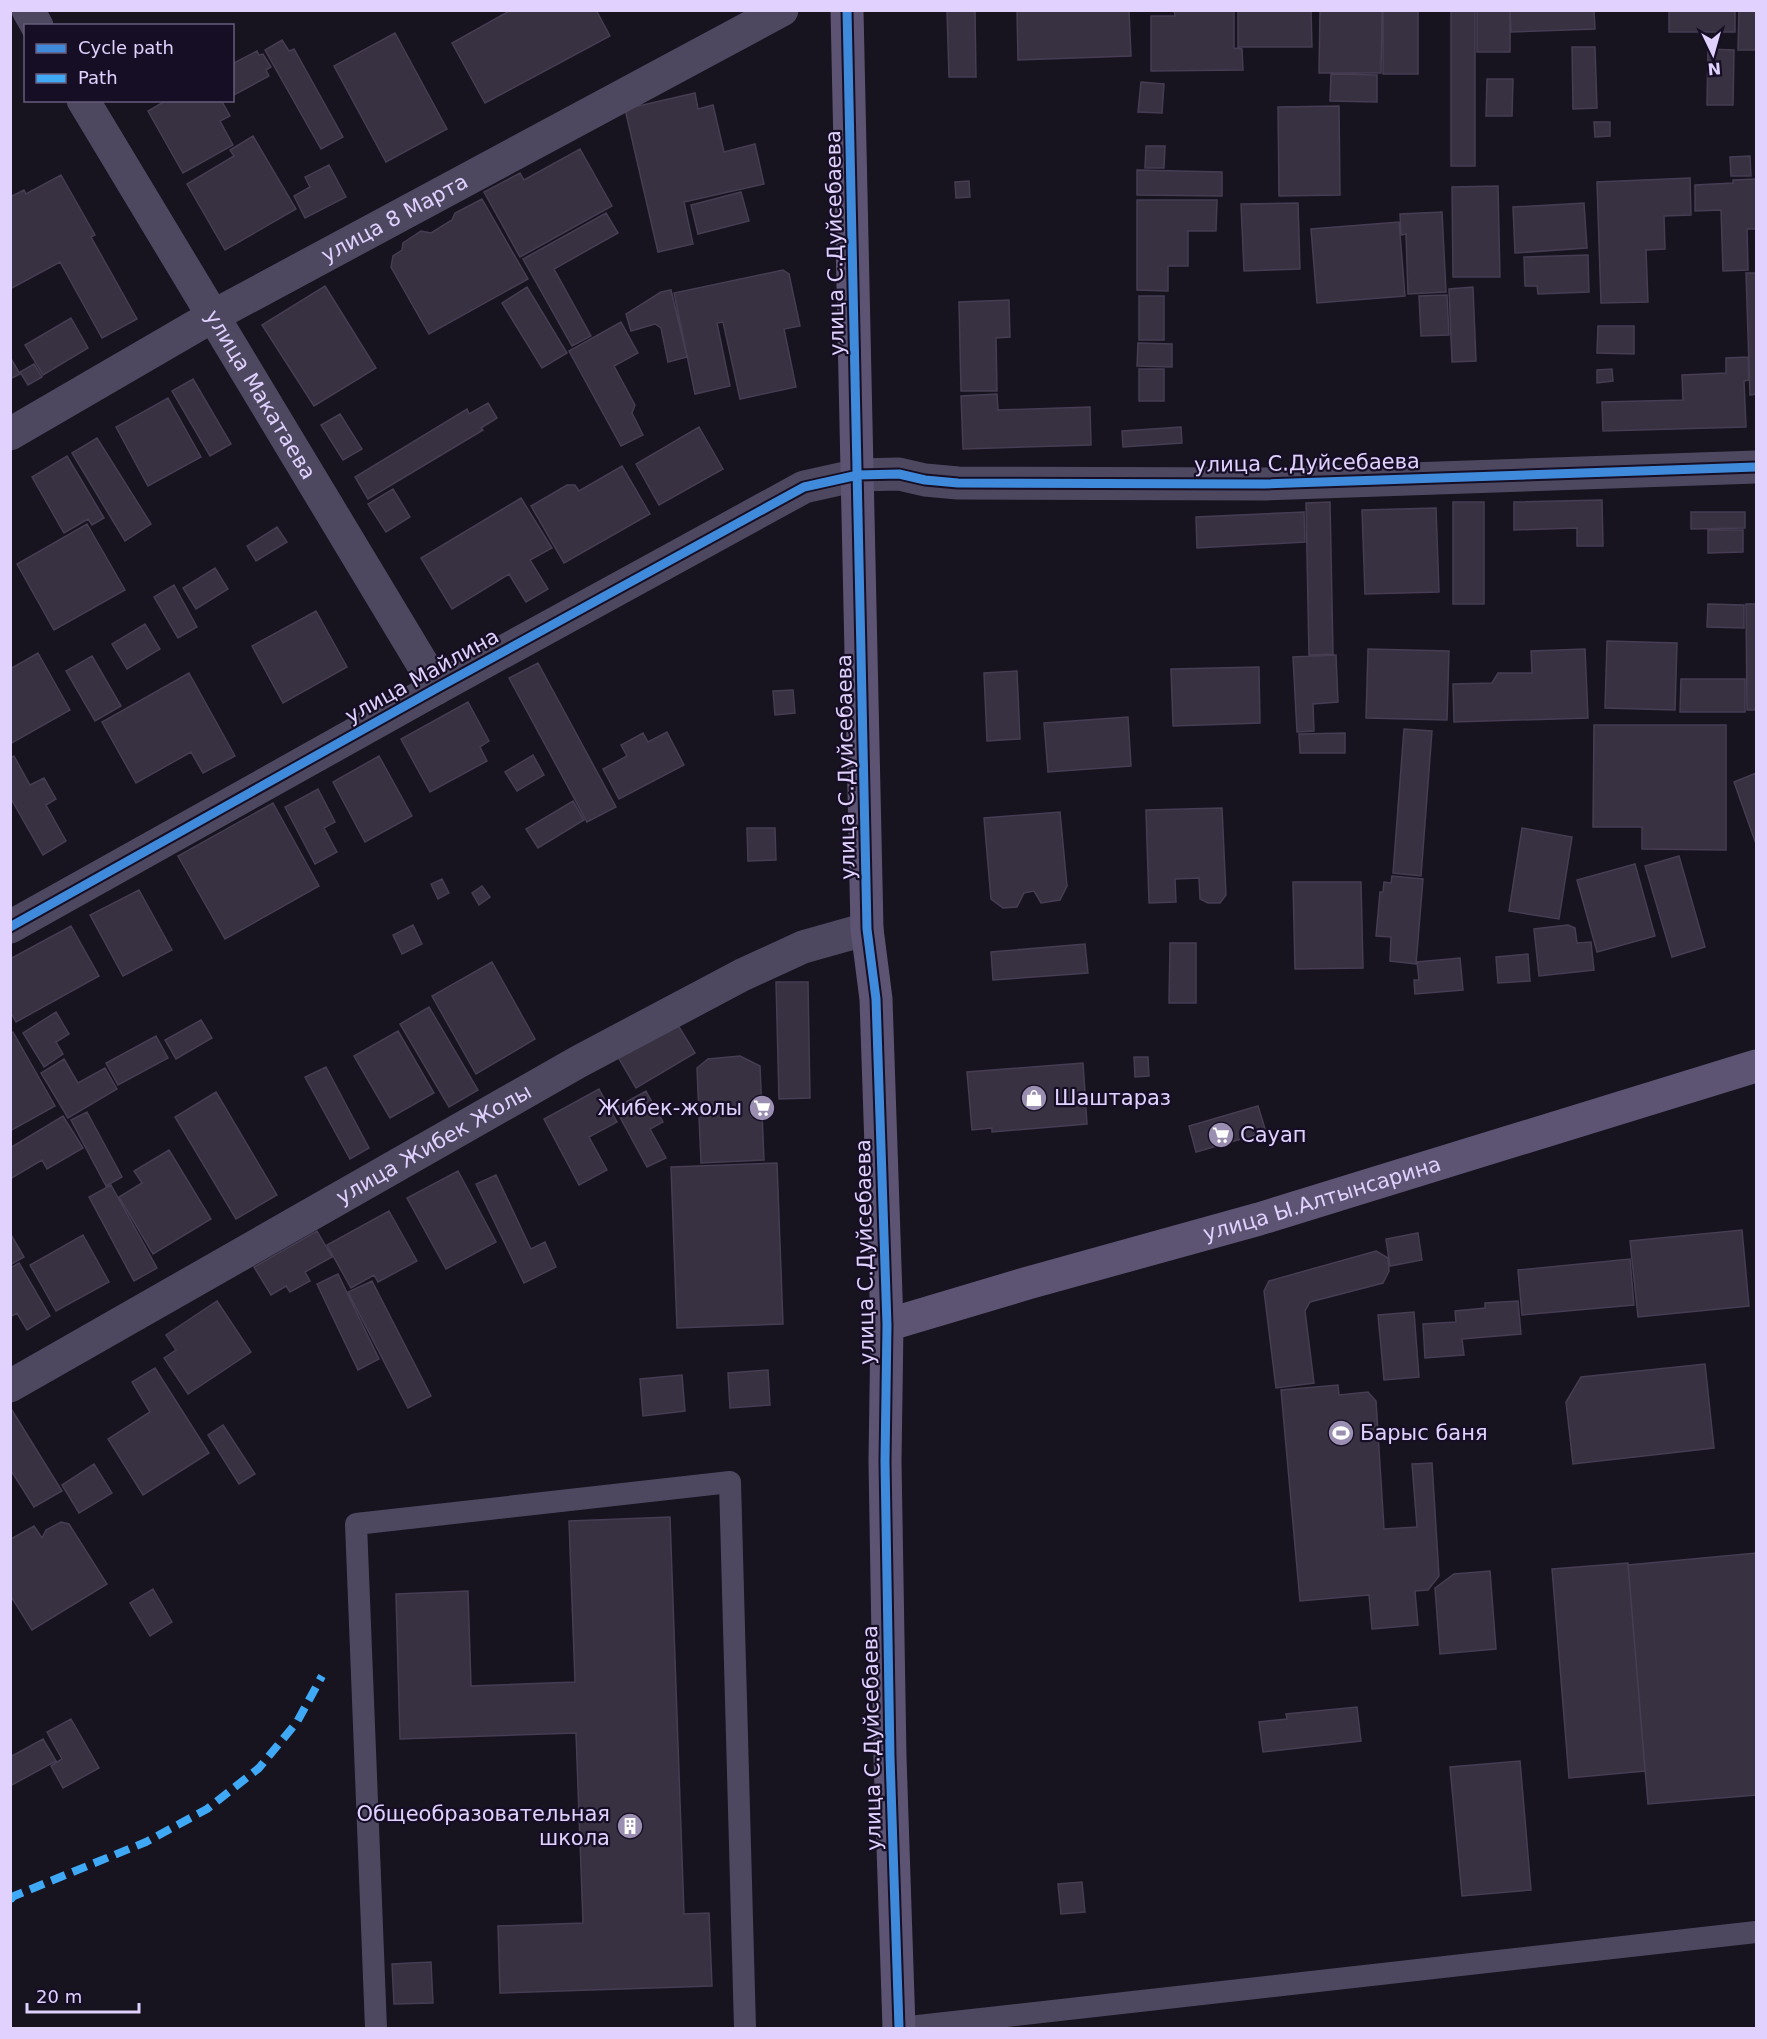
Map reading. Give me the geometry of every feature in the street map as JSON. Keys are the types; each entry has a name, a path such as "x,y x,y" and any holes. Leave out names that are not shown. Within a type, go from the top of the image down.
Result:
{"street":[{"path":"28,10 37,24"},
{"name":"улица 8 Марта","path":"10,434 213,316 782,10"},
{"name":"улица С.Дуйсебаева","path":"847,10 867,929 876,999 887,1325 885,1461 890,1757 899,2028"},
{"name":"улица Макатаева","path":"84,102 436,688"},
{"name":"улица С.Дуйсебаева","path":"858,475 899,474 925,480 958,483 1265,484 1756,467"},
{"name":"улица Майлина","path":"10,927 436,688 804,487 858,475"},
{"name":"улица Жибек Жолы","path":"10,1386 588,1057 762,965 803,947 867,929"},
{"name":"улица Ы.Алтынсарина","path":"887,1325 1259,1219 1756,1066"}],"lane":[{"path":"376,2028 356,1524 730,1482 745,2028"},
{"path":"899,2028 1756,1932"}],"building":[{"path":"511,10 596,10 610,36 485,103 452,43"},
{"path":"947,10 975,10 976,77 949,77"},
{"path":"1017,10 1129,10 1131,56 1018,60"},
{"path":"1174,10 1234,10 1234,48 1242,49 1243,70 1151,71 1151,16 1175,16"},
{"path":"1238,10 1311,10 1312,47 1238,47"},
{"path":"1320,10 1382,10 1381,73 1319,73"},
{"path":"1383,10 1418,10 1418,74 1383,74"},
{"path":"1451,10 1475,10 1475,166 1451,166"},
{"path":"1477,10 1510,10 1510,52 1477,52"},
{"path":"1510,10 1594,10 1595,29 1511,32"},
{"path":"1669,10 1735,10 1735,32 1669,32"},
{"path":"1739,10 1756,10 1756,50 1738,50"},
{"path":"395,33 447,129 386,162 334,66"},
{"path":"282,40 289,51 294,49 343,137 321,149 265,50"},
{"path":"1572,47 1595,47 1597,108 1573,109"},
{"path":"1708,49 1734,50 1733,105 1707,105"},
{"path":"257,51 259,55 263,54 271,67 266,70 269,76 234,95 234,63"},
{"path":"1331,74 1377,75 1377,102 1330,101"},
{"path":"1487,79 1513,79 1512,116 1486,116"},
{"path":"1141,82 1164,84 1162,113 1138,112"},
{"path":"695,93 698,109 713,105 724,152 755,144 764,184 684,202 693,244 658,252 625,109"},
{"path":"164,102 222,102 230,116 220,121 233,145 183,173 148,111"},
{"path":"1339,106 1340,195 1279,196 1278,107"},
{"path":"1594,122 1610,122 1610,136 1595,137"},
{"path":"253,136 296,209 225,250 187,184 234,156 230,150"},
{"path":"1146,146 1165,146 1164,168 1145,168"},
{"path":"580,149 612,206 520,257 484,192 520,173 524,180"},
{"path":"1750,156 1751,176 1731,176 1730,157"},
{"path":"329,165 346,197 305,218 294,196 310,187 305,177"},
{"path":"1137,170 1222,172 1222,196 1137,195"},
{"path":"61,175 95,235 91,237 137,319 102,338 60,262 10,289 10,197 24,190 26,194"},
{"path":"1690,178 1691,215 1664,216 1665,249 1646,250 1648,302 1601,303 1597,182"},
{"path":"1756,179 1756,229 1747,229 1748,270 1723,271 1721,210 1695,211 1695,185"},
{"path":"969,181 970,197 956,198 955,182"},
{"path":"1498,186 1500,277 1453,277 1452,187"},
{"path":"741,192 749,221 698,234 691,205"},
{"path":"482,199 528,279 429,334 391,267 393,256 402,250 403,243 421,231 431,233 452,220 455,213"},
{"path":"1137,200 1217,200 1216,231 1188,231 1188,266 1168,266 1168,291 1137,290"},
{"path":"1298,203 1300,269 1244,271 1241,204"},
{"path":"1584,203 1587,248 1515,253 1513,207"},
{"path":"1442,212 1446,292 1408,294 1406,234 1401,235 1400,214"},
{"path":"606,213 618,233 554,269 591,336 572,346 523,259"},
{"path":"1399,222 1405,296 1317,303 1311,229"},
{"path":"1588,255 1589,292 1538,294 1537,286 1525,286 1524,257"},
{"path":"783,270 789,274 800,326 784,329 796,387 740,399 723,322 717,323 730,386 695,394 674,293"},
{"path":"1746,273 1756,273 1756,394 1750,395"},
{"path":"325,286 376,368 314,406 262,325"},
{"path":"527,287 567,353 542,368 502,303"},
{"path":"1473,287 1476,361 1452,362 1449,289"},
{"path":"671,290 687,357 668,362 661,328 655,324 631,331 626,314 661,292"},
{"path":"1447,295 1449,335 1421,336 1419,296"},
{"path":"1139,296 1164,296 1164,340 1139,340"},
{"path":"1009,300 1010,337 996,338 997,391 961,391 959,302"},
{"path":"71,318 88,348 43,375 25,345"},
{"path":"621,322 638,353 614,366 635,405 632,413 643,435 621,446 569,351"},
{"path":"1598,326 1634,326 1634,354 1597,353"},
{"path":"1138,343 1172,344 1172,367 1137,366"},
{"path":"10,357 20,374 10,379"},
{"path":"1748,357 1749,380 1744,381 1746,427 1603,431 1602,402 1683,400 1682,375 1726,373 1726,358"},
{"path":"34,364 42,377 28,385 20,372"},
{"path":"1139,369 1164,369 1164,401 1139,401"},
{"path":"1612,369 1613,381 1597,383 1597,370"},
{"path":"193,379 231,444 210,456 172,391"},
{"path":"997,394 998,410 1090,407 1091,445 963,449 961,396"},
{"path":"168,398 201,457 148,486 116,427"},
{"path":"488,403 497,418 481,428 483,430 368,499 355,477 467,409 469,414"},
{"path":"340,414 362,449 343,460 321,425"},
{"path":"699,427 723,469 659,505 636,464"},
{"path":"1181,427 1182,443 1123,447 1122,431"},
{"path":"97,438 151,524 125,541 72,453"},
{"path":"67,456 104,518 92,525 88,519 64,533 32,477"},
{"path":"622,466 650,514 564,563 531,506 567,485 575,485 579,491"},
{"path":"393,489 410,517 386,532 368,504"},
{"path":"521,498 552,548 530,560 548,589 526,602 509,574 452,609 421,558"},
{"path":"1602,500 1603,546 1577,546 1577,528 1514,530 1514,502"},
{"path":"1330,502 1333,654 1309,655 1306,503"},
{"path":"1453,502 1484,502 1484,604 1453,604"},
{"path":"1436,508 1439,592 1365,594 1362,510"},
{"path":"1304,512 1305,542 1197,548 1196,517"},
{"path":"1691,512 1745,512 1745,528 1691,529"},
{"path":"87,524 125,590 54,630 17,564"},
{"path":"277,527 287,542 256,561 247,546"},
{"path":"1708,530 1743,530 1743,552 1708,553"},
{"path":"215,568 228,589 196,609 183,588"},
{"path":"174,585 197,627 178,638 154,597"},
{"path":"1708,604 1744,605 1744,628 1707,627"},
{"path":"1746,604 1756,604 1756,710 1747,710"},
{"path":"316,611 347,667 283,703 252,646"},
{"path":"145,624 160,649 127,669 112,644"},
{"path":"1607,641 1677,643 1675,710 1605,708"},
{"path":"1368,649 1449,651 1447,720 1366,718"},
{"path":"1585,649 1588,718 1454,722 1453,684 1492,683 1498,673 1532,673 1531,651"},
{"path":"38,653 70,710 10,744 10,669"},
{"path":"1336,655 1338,702 1313,704 1314,731 1297,732 1293,657"},
{"path":"92,656 121,706 95,721 66,671"},
{"path":"538,663 616,807 587,822 509,678"},
{"path":"1259,667 1260,723 1173,726 1171,669"},
{"path":"1017,671 1020,739 987,741 984,673"},
{"path":"189,673 235,756 203,773 191,752 136,783 102,722"},
{"path":"1681,679 1745,679 1745,712 1680,712"},
{"path":"793,690 795,713 775,715 773,691"},
{"path":"468,702 489,741 480,747 487,761 430,792 401,739"},
{"path":"1128,717 1131,766 1048,772 1044,723"},
{"path":"1594,725 1726,725 1726,850 1642,849 1642,827 1593,827"},
{"path":"1404,729 1432,731 1421,876 1393,873"},
{"path":"667,732 684,765 619,799 603,769 627,756 621,745 643,733 648,742"},
{"path":"1345,733 1345,753 1300,753 1299,734"},
{"path":"533,755 544,775 517,791 505,772"},
{"path":"14,756 30,785 44,778 56,799 46,805 66,841 43,855 10,797 10,758"},
{"path":"379,756 412,816 365,842 333,782"},
{"path":"1756,773 1756,844 1734,782"},
{"path":"318,789 335,822 324,828 337,852 315,864 285,807"},
{"path":"573,801 584,820 538,848 526,829"},
{"path":"273,803 319,886 225,939 178,856"},
{"path":"1222,808 1226,895 1220,903 1208,903 1200,899 1199,878 1175,879 1176,902 1149,903 1146,810"},
{"path":"1060,812 1067,886 1060,900 1041,903 1034,891 1024,893 1017,907 1003,908 991,899 984,818"},
{"path":"747,828 775,828 776,860 748,861"},
{"path":"1522,828 1572,837 1559,919 1509,911"},
{"path":"1679,856 1705,947 1672,957 1645,866"},
{"path":"1635,864 1655,936 1597,952 1577,880"},
{"path":"1392,876 1423,879 1416,964 1390,961 1391,937 1376,936 1380,892 1383,892 1384,882 1391,883"},
{"path":"442,879 449,893 438,899 431,884"},
{"path":"1293,882 1361,882 1363,968 1295,969"},
{"path":"482,886 490,897 479,905 472,893"},
{"path":"139,890 172,950 123,976 90,915"},
{"path":"413,925 422,944 402,954 393,935"},
{"path":"1568,925 1575,928 1577,943 1591,942 1594,970 1539,976 1534,929"},
{"path":"71,926 99,976 16,1022 10,1011 10,959"},
{"path":"1170,943 1196,943 1196,1003 1169,1003"},
{"path":"1085,944 1088,973 993,980 991,952"},
{"path":"1528,954 1530,981 1498,983 1496,957"},
{"path":"1460,958 1463,990 1415,994 1414,980 1419,980 1417,962"},
{"path":"492,962 535,1039 476,1074 432,996"},
{"path":"776,982 808,982 810,1098 779,1099"},
{"path":"429,1007 478,1090 449,1107 400,1024"},
{"path":"56,1012 69,1034 56,1042 63,1054 44,1067 23,1033"},
{"path":"201,1020 212,1038 176,1059 165,1040"},
{"path":"676,1022 695,1053 636,1088 618,1057"},
{"path":"398,1031 434,1093 390,1118 354,1056"},
{"path":"13,1032 55,1106 10,1131 10,1034"},
{"path":"156,1036 168,1058 118,1085 106,1063"},
{"path":"740,1056 760,1066 764,1160 701,1163 697,1068 708,1059"},
{"path":"1134,1057 1148,1057 1149,1076 1135,1077"},
{"path":"64,1059 78,1083 105,1068 117,1089 68,1118 41,1073"},
{"path":"1083,1063 1087,1124 992,1132 992,1128 972,1130 967,1072"},
{"path":"326,1067 369,1148 350,1159 305,1077"},
{"path":"599,1089 617,1122 589,1137 607,1170 579,1185 544,1119"},
{"path":"646,1091 663,1122 650,1129 666,1158 647,1167 615,1108"},
{"path":"216,1092 277,1195 236,1219 175,1117"},
{"path":"1258,1106 1266,1132 1196,1152 1189,1126"},
{"path":"87,1112 122,1177 106,1186 71,1120"},
{"path":"63,1116 83,1148 47,1169 42,1160 10,1179 10,1148"},
{"path":"169,1150 211,1219 153,1254 119,1197 142,1183 134,1171"},
{"path":"777,1163 783,1324 677,1328 671,1167"},
{"path":"458,1171 496,1242 446,1269 407,1198"},
{"path":"496,1175 531,1249 545,1242 556,1267 524,1283 476,1184"},
{"path":"111,1185 157,1268 134,1281 89,1197"},
{"path":"389,1211 417,1261 378,1282 374,1275 351,1288 327,1245"},
{"path":"1742,1230 1749,1306 1638,1317 1630,1241"},
{"path":"317,1231 332,1257 305,1272 310,1281 290,1292 286,1286 271,1295 254,1267"},
{"path":"10,1233 24,1257 10,1265"},
{"path":"1418,1233 1422,1260 1390,1266 1386,1239"},
{"path":"83,1235 109,1282 56,1311 30,1265"},
{"path":"1376,1251 1388,1258 1389,1271 1383,1283 1310,1302 1305,1311 1314,1383 1276,1388 1264,1291 1269,1281"},
{"path":"1630,1259 1634,1305 1522,1315 1518,1270"},
{"path":"19,1263 50,1316 27,1330 17,1313 10,1317 10,1268"},
{"path":"338,1274 379,1359 358,1370 317,1284"},
{"path":"372,1281 431,1396 408,1408 348,1292"},
{"path":"217,1301 251,1352 188,1394 164,1358 176,1350 166,1335"},
{"path":"1518,1301 1521,1334 1462,1339 1464,1355 1425,1358 1423,1324 1456,1322 1455,1311 1485,1308 1485,1303"},
{"path":"1414,1312 1419,1377 1384,1380 1378,1315"},
{"path":"1705,1364 1714,1448 1573,1464 1566,1402 1581,1377"},
{"path":"155,1368 209,1453 143,1495 108,1439 150,1412 132,1382"},
{"path":"768,1370 770,1405 730,1408 728,1373"},
{"path":"682,1375 685,1411 643,1416 640,1379"},
{"path":"1338,1385 1339,1395 1368,1392 1376,1401 1384,1529 1417,1527 1412,1464 1432,1463 1439,1576 1428,1590 1415,1591 1418,1625 1372,1629 1369,1595 1300,1601 1281,1390"},
{"path":"10,1407 62,1491 34,1507 10,1469"},
{"path":"223,1425 255,1474 239,1484 208,1435"},
{"path":"94,1464 112,1493 79,1513 62,1485"},
{"name":"Общеобразовательная школа","path":"670,1517 684,1914 709,1913 712,1986 500,1993 498,1926 583,1923 576,1733 400,1739 396,1594 468,1591 471,1686 575,1682 569,1521"},
{"path":"61,1522 69,1524 107,1584 32,1630 10,1595 10,1538 34,1526 42,1538 46,1530"},
{"path":"1756,1553 1756,1795 1648,1804 1628,1565"},
{"path":"1628,1563 1645,1771 1569,1778 1552,1569"},
{"path":"1490,1571 1496,1649 1440,1654 1435,1588 1454,1574"},
{"path":"153,1589 172,1622 150,1636 130,1603"},
{"path":"1357,1707 1361,1741 1263,1752 1259,1722 1287,1719 1286,1714"},
{"path":"71,1719 99,1768 63,1788 51,1766 62,1759 47,1732"},
{"path":"43,1739 56,1761 10,1786 10,1757"},
{"path":"1520,1761 1531,1890 1462,1896 1450,1767"},
{"path":"1082,1882 1085,1912 1061,1914 1058,1884"},
{"path":"431,1962 433,2003 394,2004 392,1964"}],"marked path":[{"path":"10,1900 14,1896 146,1842 207,1809 259,1768 297,1722 322,1676"}],"cycle path":[{"path":"847,10 867,929 876,999 887,1325 885,1461 890,1757 899,2028"},
{"path":"10,927 437,688 804,487 858,475 899,474 925,480 958,483 1265,484 1756,467"}],"place":[{"name":"Шаштараз","path":"1034,1098"},
{"name":"Жибек-жолы","path":"762,1108"},
{"name":"Сауап","path":"1221,1135"},
{"name":"Барыс баня","path":"1341,1433"},
{"name":"Общеобразовательная школа","path":"630,1826"}]}
